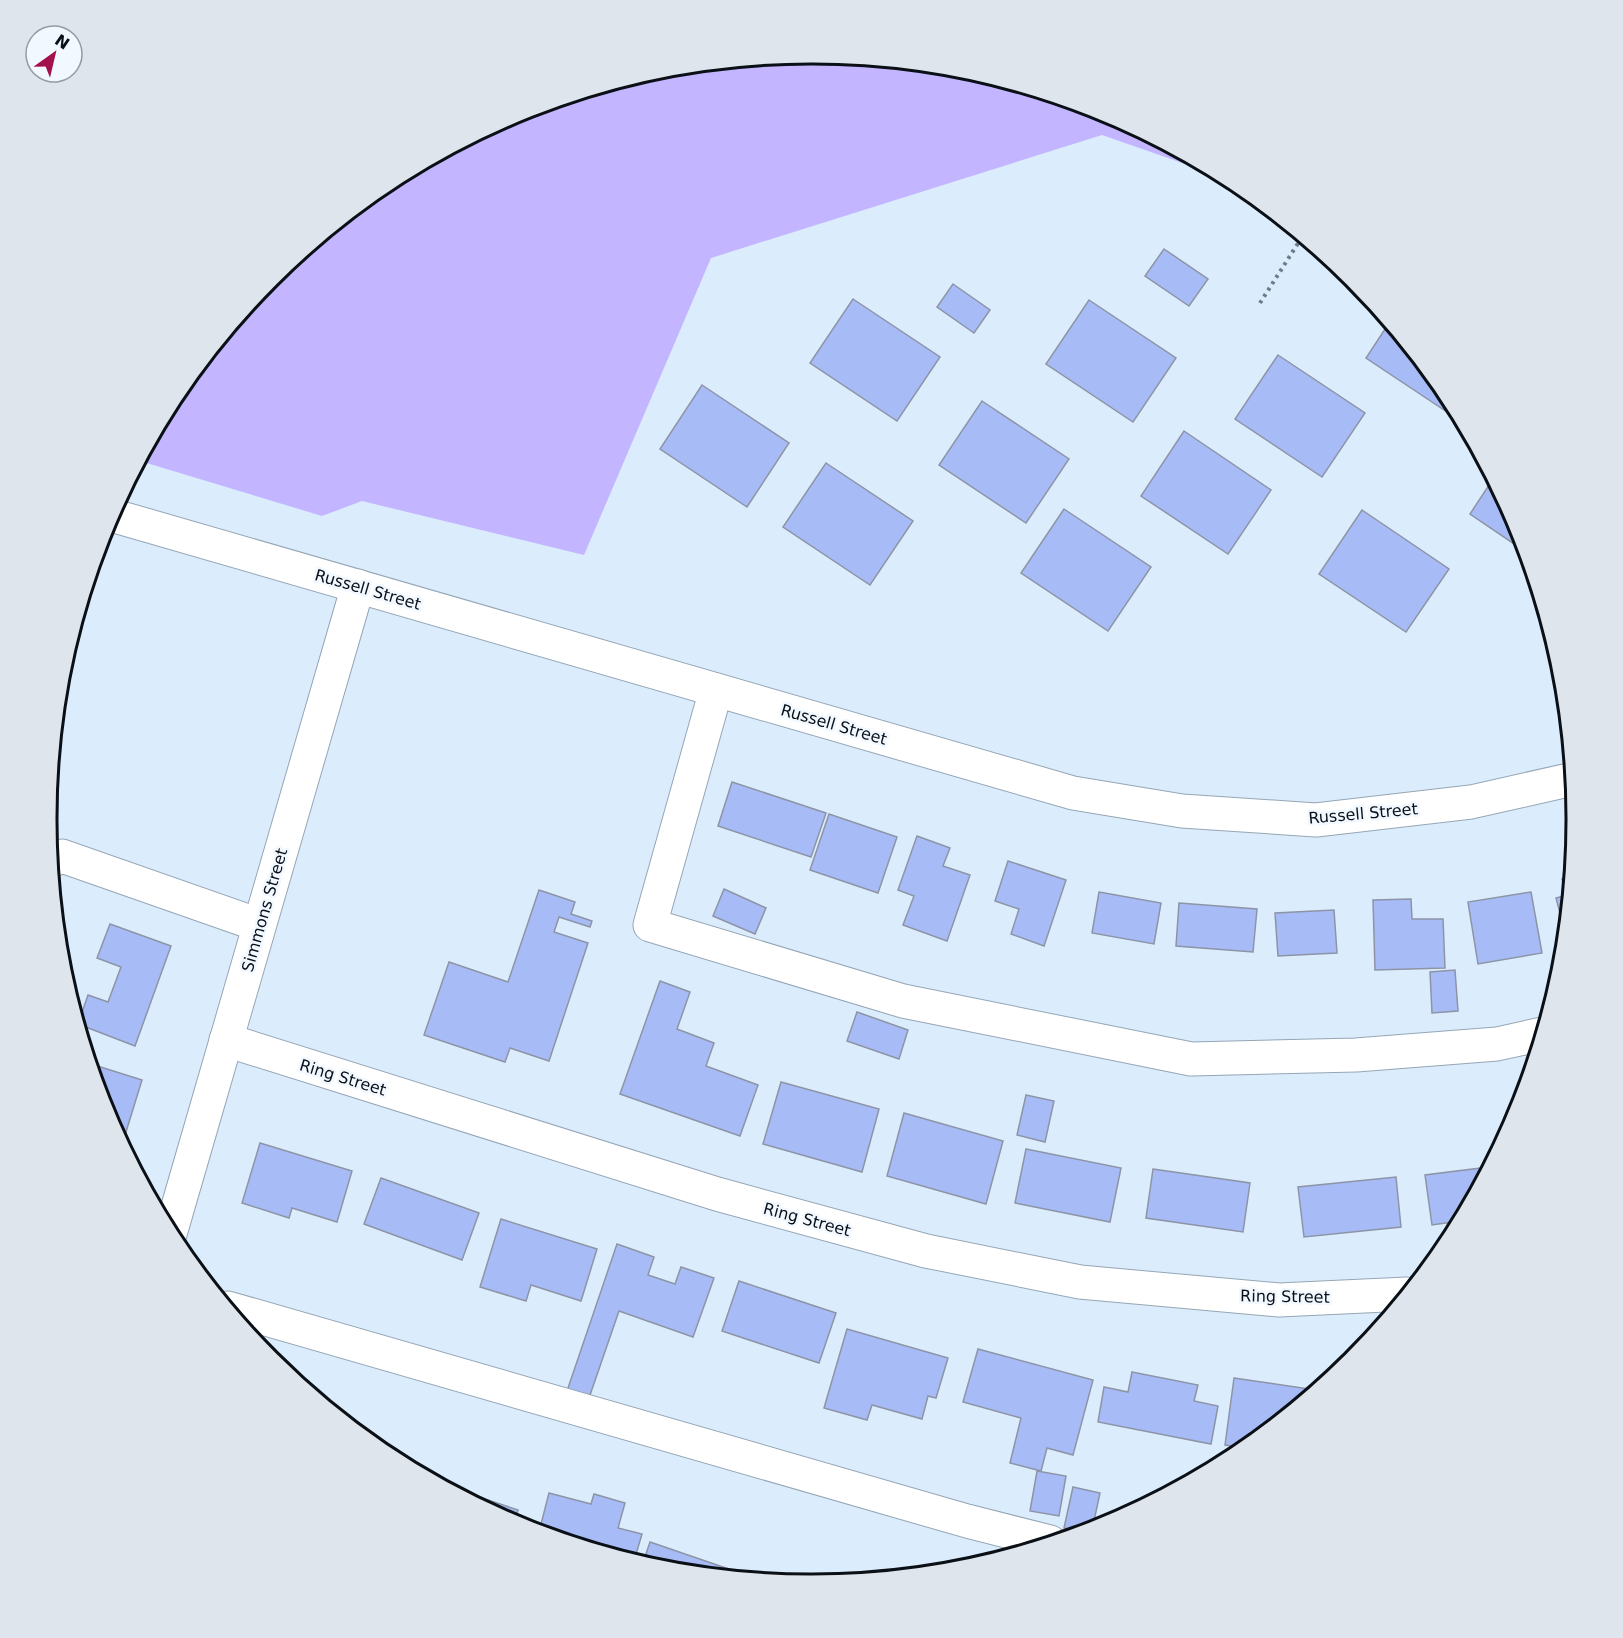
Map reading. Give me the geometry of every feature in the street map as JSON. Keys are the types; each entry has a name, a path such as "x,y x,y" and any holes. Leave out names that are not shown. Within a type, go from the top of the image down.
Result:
{"street":[{"name":"Russell Street","path":"120,518 1074,793 1182,811 1316,820 1472,802 1564,781"},
{"name":"Simmons Street","path":"174,1221 358,586"},
{"path":"716,690 650,925 903,1001 1191,1059 1356,1055 1497,1044 1534,1036"},
{"path":"59,858 62,856 260,925"},
{"name":"Ring Street","path":"226,1040 717,1194 937,1253 1092,1284 1279,1300 1397,1294"},
{"path":"240,1312 955,1518 1036,1539"}],"path":[{"path":"1260,303 1298,243"}],"shaded area":[{"path":"812,64 861,66 959,79 1007,90 1100,122 1145,142 1186,164 1102,135 711,258 584,555 362,501 322,516 147,463 184,400 213,360 278,285 314,252 352,220 392,192 478,142 523,122 616,90 664,79 762,66"}],"building":[{"path":"1164,249 1208,279 1189,306 1145,276"},
{"path":"953,284 990,310 974,333 937,307"},
{"path":"853,299 940,357 897,421 810,363"},
{"path":"1089,300 1176,358 1133,422 1046,364"},
{"path":"1385,329 1446,411 1366,358"},
{"path":"1278,355 1365,413 1322,477 1235,419"},
{"path":"702,385 789,443 747,507 660,449"},
{"path":"982,401 1069,459 1026,523 939,465"},
{"path":"1184,431 1271,490 1228,554 1141,496"},
{"path":"826,463 913,521 870,585 783,527"},
{"path":"1488,486 1514,544 1470,514"},
{"path":"1064,509 1151,567 1108,631 1021,573"},
{"path":"1362,510 1449,569 1406,632 1319,574"},
{"path":"732,782 826,813 811,857 718,826"},
{"path":"829,814 897,837 878,893 810,870"},
{"path":"917,836 950,848 943,866 970,875 947,941 903,925 914,896 898,890"},
{"path":"1008,861 1066,880 1044,946 1011,934 1019,909 995,901"},
{"path":"724,889 766,908 755,934 713,916"},
{"path":"539,890 575,902 571,914 592,921 590,927 559,917 554,932 588,943 549,1061 510,1048 505,1062 424,1035 449,962 508,982"},
{"path":"1099,892 1161,903 1154,944 1092,933"},
{"path":"1531,892 1542,953 1478,964 1468,902"},
{"path":"1562,896 1560,914 1556,898"},
{"path":"1411,899 1412,919 1443,919 1445,968 1375,970 1373,900"},
{"path":"1179,903 1257,909 1253,952 1176,946"},
{"path":"1334,910 1337,953 1278,956 1275,913"},
{"path":"110,924 171,946 135,1046 87,1027 82,1011 88,995 108,1002 121,967 97,958"},
{"path":"1455,970 1458,1011 1432,1013 1430,972"},
{"path":"660,981 690,992 677,1029 714,1043 706,1066 758,1085 740,1136 620,1094"},
{"path":"857,1012 908,1030 899,1059 847,1041"},
{"path":"99,1066 142,1080 126,1133"},
{"path":"781,1082 879,1109 862,1172 763,1144"},
{"path":"1026,1095 1054,1101 1045,1142 1017,1135"},
{"path":"904,1113 1003,1141 986,1204 887,1176"},
{"path":"260,1143 352,1171 337,1222 292,1208 289,1218 242,1203"},
{"path":"1026,1149 1121,1168 1110,1222 1015,1203"},
{"path":"1480,1168 1449,1223 1432,1225 1425,1175"},
{"path":"1153,1169 1250,1183 1243,1232 1146,1218"},
{"path":"1396,1177 1401,1227 1304,1237 1298,1187"},
{"path":"381,1178 479,1213 462,1260 364,1224"},
{"path":"501,1219 597,1249 581,1301 531,1285 526,1301 480,1287"},
{"path":"617,1244 654,1257 648,1275 675,1284 681,1267 714,1278 693,1337 619,1311 589,1398 567,1391"},
{"path":"739,1281 836,1313 819,1363 722,1331"},
{"path":"847,1329 948,1358 936,1398 928,1396 922,1419 872,1405 867,1420 824,1408"},
{"path":"978,1349 1093,1380 1073,1455 1047,1448 1041,1471 1010,1463 1021,1418 963,1402"},
{"path":"1132,1372 1198,1385 1194,1401 1218,1406 1211,1444 1098,1422 1104,1387 1128,1392"},
{"path":"1234,1378 1306,1389 1271,1418 1231,1446 1225,1445"},
{"path":"1037,1471 1066,1476 1059,1516 1030,1511"},
{"path":"1073,1487 1100,1493 1095,1518 1064,1528"},
{"path":"549,1493 591,1504 594,1494 625,1503 618,1528 642,1534 636,1553 541,1523"},
{"path":"484,1499 518,1510 517,1513"},
{"path":"650,1542 727,1568 664,1559 646,1555"}]}
